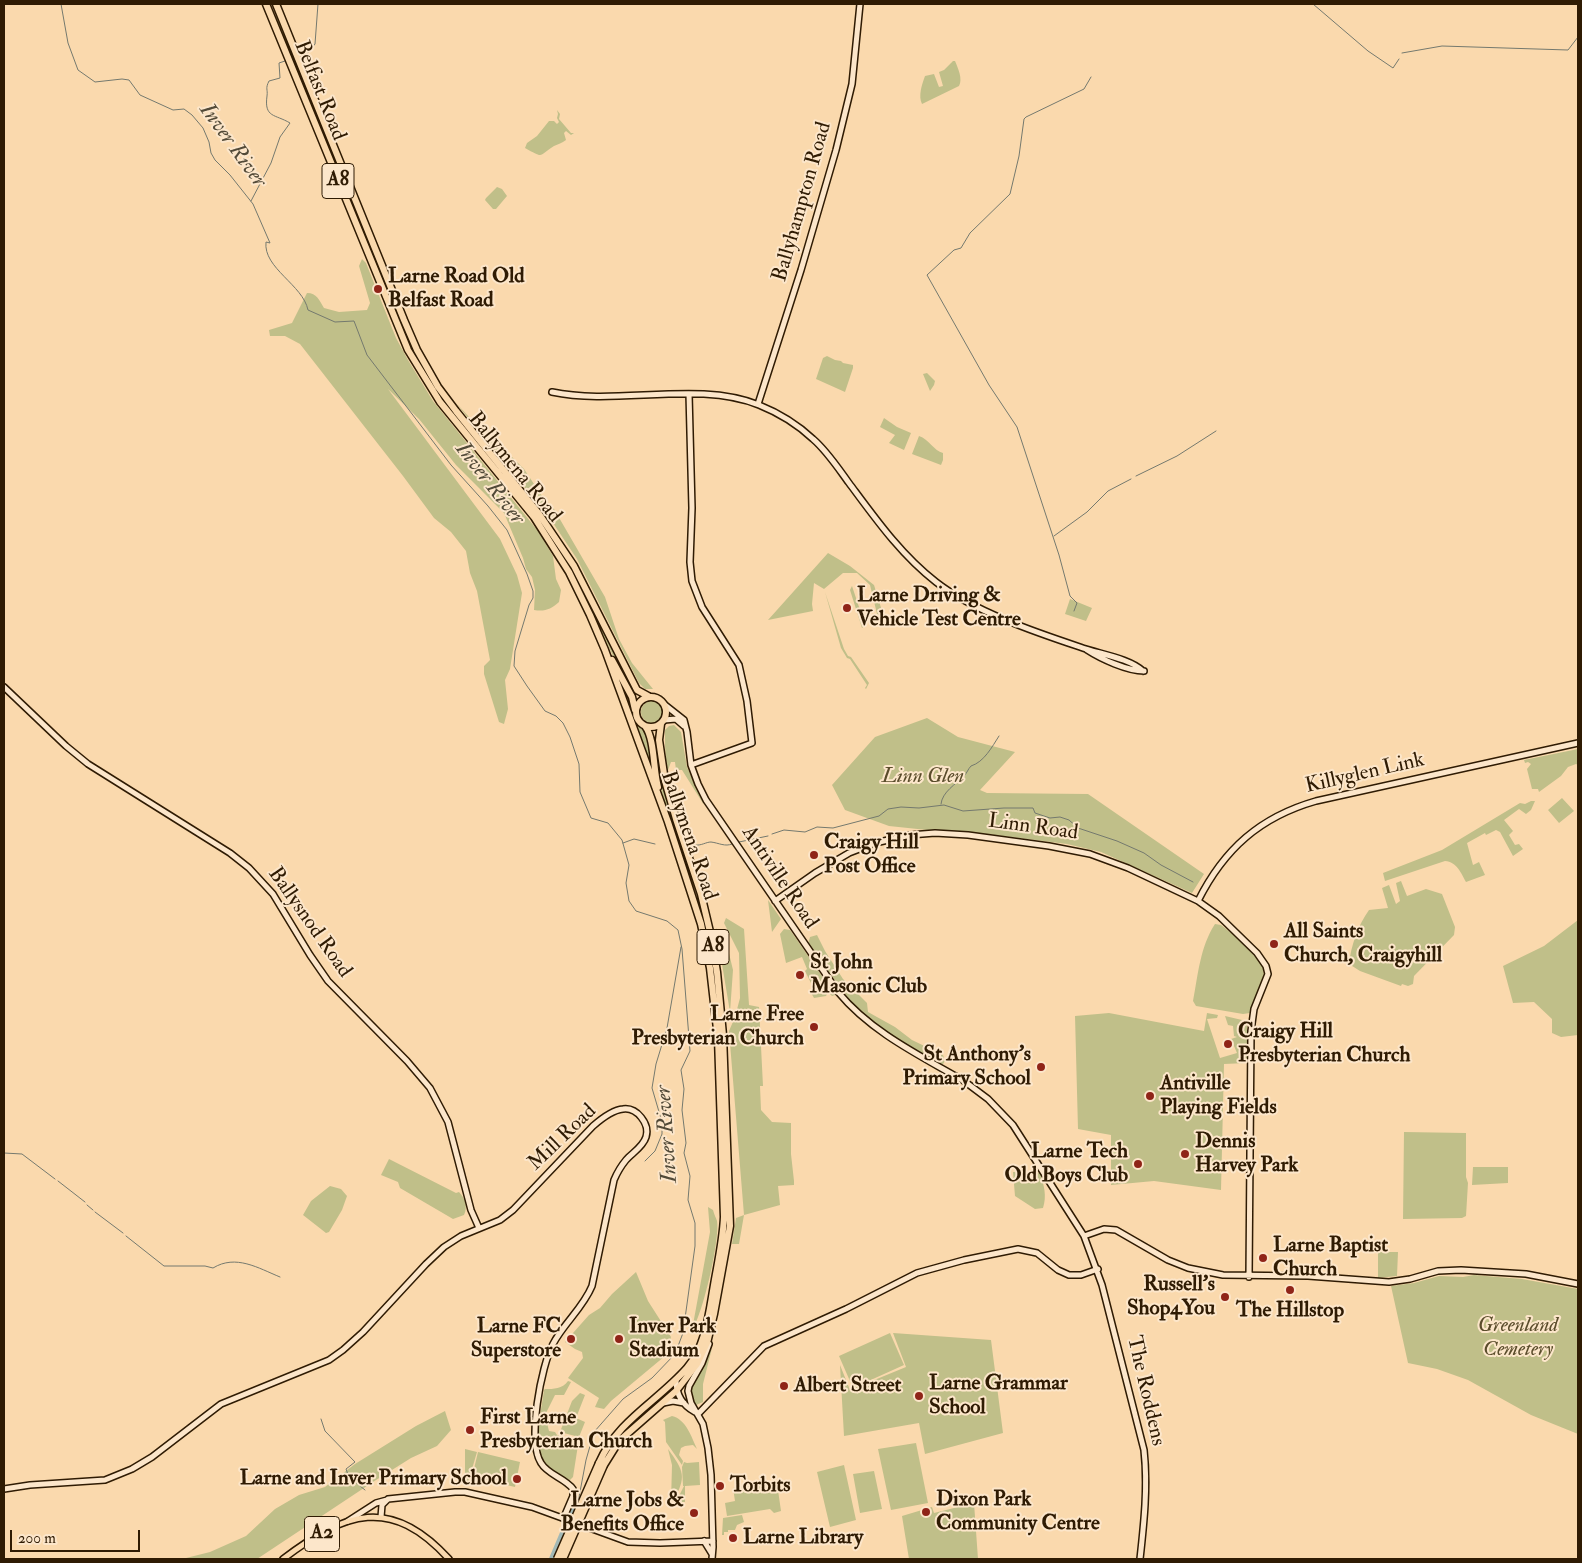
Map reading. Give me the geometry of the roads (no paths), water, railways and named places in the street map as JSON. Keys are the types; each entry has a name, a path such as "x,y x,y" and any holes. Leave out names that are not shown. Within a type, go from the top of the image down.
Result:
{"highway":[{"name":"Belfast Road","path":"266,4 385,298 412,357"},
{"name":"Belfast Road","path":"276,4 417,350"},
{"name":"Ballymena Road","path":"417,350 438,387 539,514 566,553 584,583 637,690 648,696"},
{"name":"Ballymena Road","path":"412,357 440,402 544,531 570,572 590,614 668,822 701,924 710,968 718,1038 724,1217 721,1245 702,1339 693,1360 676,1380"},
{"name":"A8","path":"590,614 632,697 637,720 650,732 656,779 668,822"},
{"name":"A8","path":"648,696 658,698 665,705 666,710 662,722"},
{"path":"635,710 639,701 648,696"},
{"name":"Ballymena Road","path":"662,722 659,740 662,768 706,915 717,972 721,1012 730,1226 714,1314"},
{"path":"645,726 653,727 662,722"},
{"name":"A8","path":"556,1559 602,1464 619,1441 676,1391 692,1372 707,1343 714,1314"},
{"name":"A8","path":"563,1559 608,1445 619,1430 676,1380"}],"main road":[{"name":"A2","path":"283,1559 312,1540 348,1521 364,1517 380,1517 411,1528 435,1545 449,1559"}],"street":[{"name":"Ballyhampton Road","path":"758,404 801,270 836,150 852,84 860,4"},
{"path":"552,392 588,396 689,394 727,396 758,404 790,421 813,438 894,541 927,575 945,589 1001,617 1082,648 1137,672 1144,672"},
{"path":"689,394 692,508 690,562 692,581 702,607 739,666 747,701 752,744 691,765"},
{"name":"Ballysnod Road","path":"4,687 66,746 88,764 230,853 246,865 266,885 328,981 407,1061 430,1088 448,1122 470,1210 479,1228"},
{"path":"665,705 681,717 686,728"},
{"path":"662,722 676,720 686,728"},
{"name":"Antiville Road","path":"686,728 691,765 706,800 838,992 862,1018 977,1090 1002,1112 1021,1137 1084,1236"},
{"name":"Killyglen Link","path":"1198,901 1223,862 1239,843 1261,824 1281,813 1316,801 1578,743"},
{"name":"Linn Road","path":"774,900 833,862 861,848 906,835 936,833 1049,846 1090,854 1132,870 1198,901 1225,922 1257,953 1266,966 1267,978 1254,1009 1250,1038 1250,1277"},
{"name":"Mill Road","path":"4,1489 105,1480 132,1470 167,1446 221,1404 321,1364 336,1355 357,1337 444,1247 461,1236 500,1220 513,1210 584,1134 605,1116 627,1109 640,1116 647,1132 644,1142 621,1166 614,1180 590,1291 560,1332 549,1354 542,1380 535,1421 535,1443 541,1464 573,1489 573,1496 564,1517"},
{"path":"1084,1236 1109,1228 1116,1230 1168,1260 1188,1268 1223,1275 1250,1277 1308,1276 1389,1282 1406,1280 1438,1271 1461,1270 1526,1274 1578,1284"},
{"path":"1089,1246 1096,1231"},
{"name":"The Roddens","path":"1084,1236 1098,1269 1144,1450 1145,1493 1140,1559"},
{"path":"698,1414 759,1351 773,1342 852,1306 908,1277 937,1267 1004,1250 1023,1249 1037,1253 1058,1270 1069,1275 1098,1269"},
{"path":"712,1556 710,1462 704,1430 688,1391 707,1351 714,1314"},
{"path":"676,1380 678,1395 690,1409 698,1414"},
{"path":"662,1403 684,1403"},
{"path":"348,1521 376,1503 387,1500 460,1492 532,1506 607,1535 633,1542 713,1541"},
{"path":"380,1517 382,1505 387,1500"},
{"path":"704,1541 712,1556"}],"waterway":[{"name":"Inver River","path":"61,4 68,43 78,70 95,82 129,80 140,95 173,110 184,109 192,115 203,128 215,160 230,175 253,204 270,243 266,242 271,260 299,292 308,310 335,322 354,321 367,355 451,465 507,530 533,591 533,598 529,605 515,651 514,666 545,711 556,716 563,723 579,764 580,792 591,818 608,823 622,840 629,865 626,883 629,901 636,911 667,921 678,930 682,949 690,1051 681,1070 684,1089 682,1110 686,1143 684,1153 690,1176 688,1200 695,1223 695,1246 683,1333 675,1354 652,1378 623,1399 594,1432 579,1497 573,1512"},
{"path":"304,52 307,54 315,44 318,4"},
{"path":"1313,4 1368,51 1393,68 1399,59"},
{"path":"1402,53 1442,46 1568,50 1578,37"},
{"path":"251,201 271,163 280,137 290,123 272,114 267,108 267,87 269,81 280,78 279,63 285,61"},
{"path":"1074,611 1077,603 1070,596 1059,555 1017,427 989,385 927,275 954,250 961,248 970,233 1010,194 1019,156 1024,119 1084,89 1091,77"},
{"path":"1136,476 1177,456 1216,431"},
{"path":"1054,536 1087,512 1108,491 1131,479"},
{"path":"941,804 947,792 964,776 971,766 984,758 999,736"},
{"path":"772,834 784,830 805,832 817,827 833,828 879,816 888,809 901,807 919,808 944,805 963,811 1033,808 1035,813 1050,818 1060,817 1069,820 1078,828 1117,841 1144,853 1161,865 1193,882"},
{"path":"739,842 768,836"},
{"path":"623,843 634,839 655,844"},
{"path":"695,845 711,842 724,845 732,844"},
{"path":"645,1161 655,1151 662,1134 662,1122 652,1088 656,1064 667,1028 681,947"},
{"path":"4,1153 22,1154 55,1179"},
{"path":"58,1181 85,1202"},
{"path":"87,1205 93,1210"},
{"path":"95,1212 123,1233"},
{"path":"126,1236 164,1266 205,1266 213,1268 230,1262 239,1262 280,1277"},
{"path":"321,1419 325,1431 355,1462 346,1469 349,1477 365,1490"},
{"name":"Inver River","path":"553,1559 573,1512"}],"place":[{"name":"Larne Road Old Belfast Road","path":"378,289"},
{"name":"Larne Driving & Vehicle Test Centre","path":"847,608"},
{"name":"Craigy Hill Post Office","path":"814,855"},
{"name":"All Saints Church, Craigyhill","path":"1274,944"},
{"name":"St John Masonic Club","path":"800,975"},
{"name":"Larne Free Presbyterian Church","path":"814,1027"},
{"name":"Craigy Hill Presbyterian Church","path":"1228,1044"},
{"name":"St Anthony's Primary School","path":"1041,1067"},
{"name":"Antiville Playing Fields","path":"1150,1096"},
{"name":"Dennis Harvey Park","path":"1185,1154"},
{"name":"Larne Tech Old Boys Club","path":"1138,1164"},
{"name":"Larne Baptist Church","path":"1263,1258"},
{"name":"The Hillstop","path":"1290,1290"},
{"name":"Russell's Shop4You","path":"1225,1297"},
{"name":"Larne FC Superstore","path":"571,1339"},
{"name":"Inver Park Stadium","path":"619,1339"},
{"name":"Albert Street","path":"784,1386"},
{"name":"Larne Grammar School","path":"919,1396"},
{"name":"First Larne Presbyterian Church","path":"470,1430"},
{"name":"Larne and Inver Primary School","path":"517,1479"},
{"name":"Torbits","path":"720,1486"},
{"name":"Dixon Park Community Centre","path":"926,1512"},
{"name":"Larne Jobs & Benefits Office","path":"694,1513"},
{"name":"Larne Library","path":"733,1538"}],"park label":[{"name":"Linn Glen","path":"923,777"},
{"name":"Greenland Cemetery","path":"1518,1338"}]}
